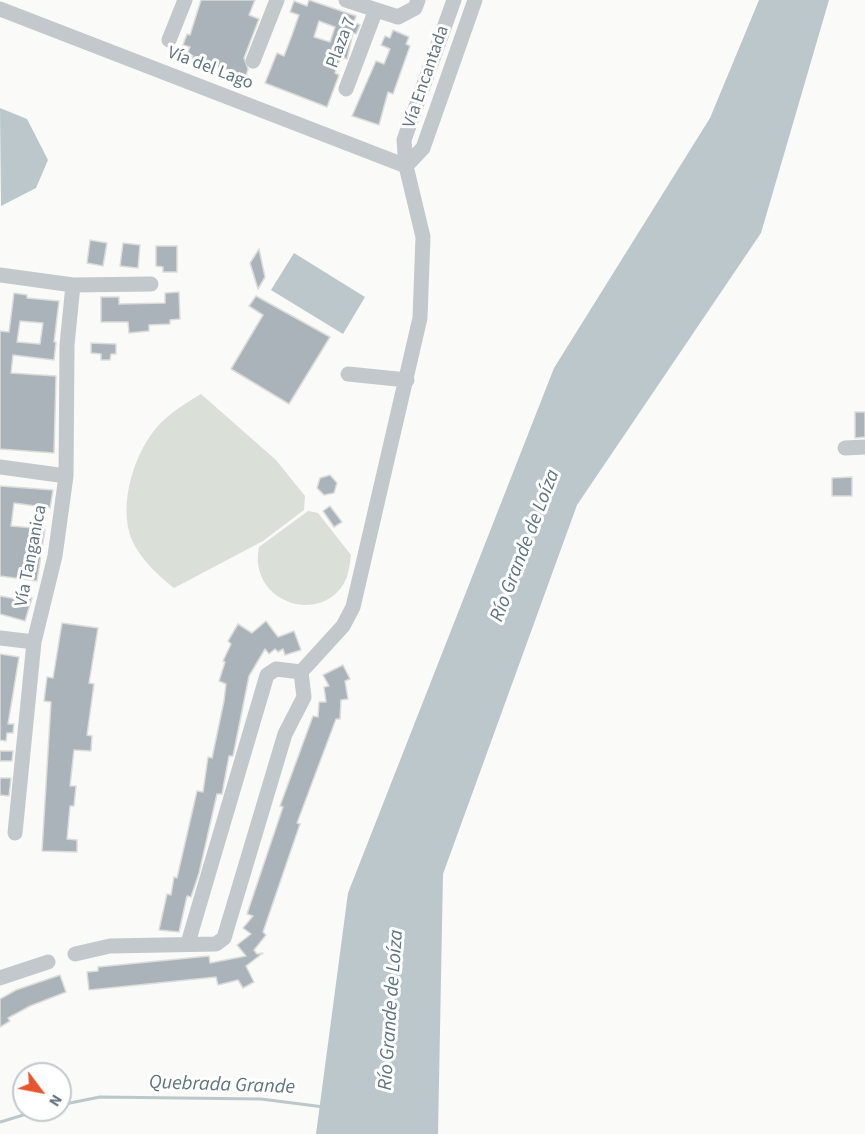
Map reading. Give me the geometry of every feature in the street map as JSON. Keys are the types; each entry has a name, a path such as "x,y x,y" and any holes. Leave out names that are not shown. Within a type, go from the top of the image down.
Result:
{"street":[{"path":"169,40 185,0"},
{"path":"253,61 277,0"},
{"path":"346,0 375,12 398,17 415,8 418,0"},
{"name":"Vía Encantada","path":"406,166 404,140 454,0"},
{"name":"Vía Encantada","path":"406,166 423,148 476,0"},
{"name":"Vía del Lago","path":"0,9 406,166"},
{"name":"Plaza 7","path":"345,89 375,12"},
{"path":"75,954 110,946 216,944 224,938 285,734 304,697 301,672 343,626 353,607 407,380 420,318 423,237 406,166"},
{"path":"0,275 73,285 151,284"},
{"name":"Vía Tanganica","path":"15,833 34,642 55,556 66,476 67,345 73,285"},
{"path":"348,374 407,380"},
{"path":"846,448 865,447"},
{"path":"0,467 66,476"},
{"path":"0,638 34,642"},
{"path":"188,943 267,675 276,669 301,672"},
{"path":"0,978 48,962"}],"shaded area":[{"path":"201,394 276,460 305,496 304,510 263,541 174,588 154,570 136,548 127,519 129,486 140,453 157,427 183,405"},
{"path":"308,511 318,513 351,555 347,577 337,593 323,602 307,605 291,602 276,595 265,583 258,567 259,547"}],"water":[{"name":"Río Grande de Loíza","path":"759,0 829,0 761,233 577,505 443,874 438,1134 316,1134 348,893 554,368 710,118"},
{"path":"0,108 27,119 48,160 36,188 1,206"},
{"path":"294,253 365,297 343,334 271,290"}],"building":[{"path":"201,0 255,0 249,15 259,19 244,58 248,69 246,76 209,64 208,68 191,61 193,56 187,54 190,47 183,45 187,34 190,35"},
{"path":"309,0 356,16 354,22 360,25 356,34 353,33 347,59 341,57 335,73 339,75 327,107 265,83 277,53 284,56 292,35 299,15 290,12 294,1 307,6","holes":["319,21 335,27 330,42 314,37"]},
{"path":"393,30 409,37 406,44 410,46 393,94 388,92 379,125 352,116 376,61 384,64 390,49 381,45 385,36 390,38"},
{"path":"90,240 107,243 103,266 87,263"},
{"path":"123,243 140,245 138,268 120,266"},
{"path":"156,246 177,246 177,272 163,272 163,267 156,266"},
{"path":"259,249 265,277 258,289 250,263"},
{"path":"179,292 180,319 170,320 170,324 149,325 149,331 129,333 128,322 101,322 101,297 119,297 119,304 165,303 165,293"},
{"path":"14,293 27,295 27,298 59,301 54,360 13,355 11,373 56,376 54,453 0,449 0,331 9,332","holes":["20,321 43,323 40,344 17,342"]},
{"path":"256,296 330,337 289,404 231,369 263,315 249,306"},
{"path":"91,343 116,344 116,354 111,354 110,360 101,360 101,354 91,353"},
{"path":"855,412 865,412 865,437 855,438"},
{"path":"330,475 337,483 334,493 324,495 317,488 320,478"},
{"path":"852,477 852,496 832,496 832,478"},
{"path":"0,486 53,490 50,508 14,503 11,526 45,529 37,581 0,576"},
{"path":"330,506 342,522 334,527 323,511"},
{"path":"17,594 32,598 25,621 0,614 0,596 16,599"},
{"path":"266,621 278,637 294,631 301,650 285,655 283,649 278,652 275,649 269,654 265,649 249,676 233,756 229,756 222,794 217,794 199,873 191,897 187,896 179,932 159,930 167,894 171,895 174,877 177,878 197,791 203,792 208,757 212,758 224,701 226,684 219,681 225,662 223,661 231,644 228,641 238,624 252,633"},
{"path":"62,623 98,628 89,683 94,684 87,735 92,736 91,751 74,750 70,786 76,786 74,806 70,806 67,839 77,840 77,852 42,851 51,702 44,701 47,677 53,678"},
{"path":"0,654 19,657 8,724 14,724 13,733 7,733 6,741 0,740"},
{"path":"343,665 350,679 345,681 348,699 341,700 340,719 336,719 297,823 300,824 263,932 266,935 254,950 257,954 263,953 246,966 254,982 243,988 238,980 218,985 216,977 89,990 87,972 98,971 98,967 209,956 210,963 246,956 237,945 251,934 243,928 253,916 247,914 283,807 280,806 313,716 318,717 319,702 326,702 324,687 329,686 323,675"},
{"path":"0,751 13,751 12,761 0,761"},
{"path":"0,778 11,778 9,796 0,795"},
{"path":"60,975 66,992 30,1006 8,1018 10,1021 0,1027 0,999 16,990"}],"waterway":[{"name":"Quebrada Grande","path":"72,1103 100,1097 261,1099 324,1107"},
{"name":"Quebrada Grande","path":"0,1122 12,1118"}]}
